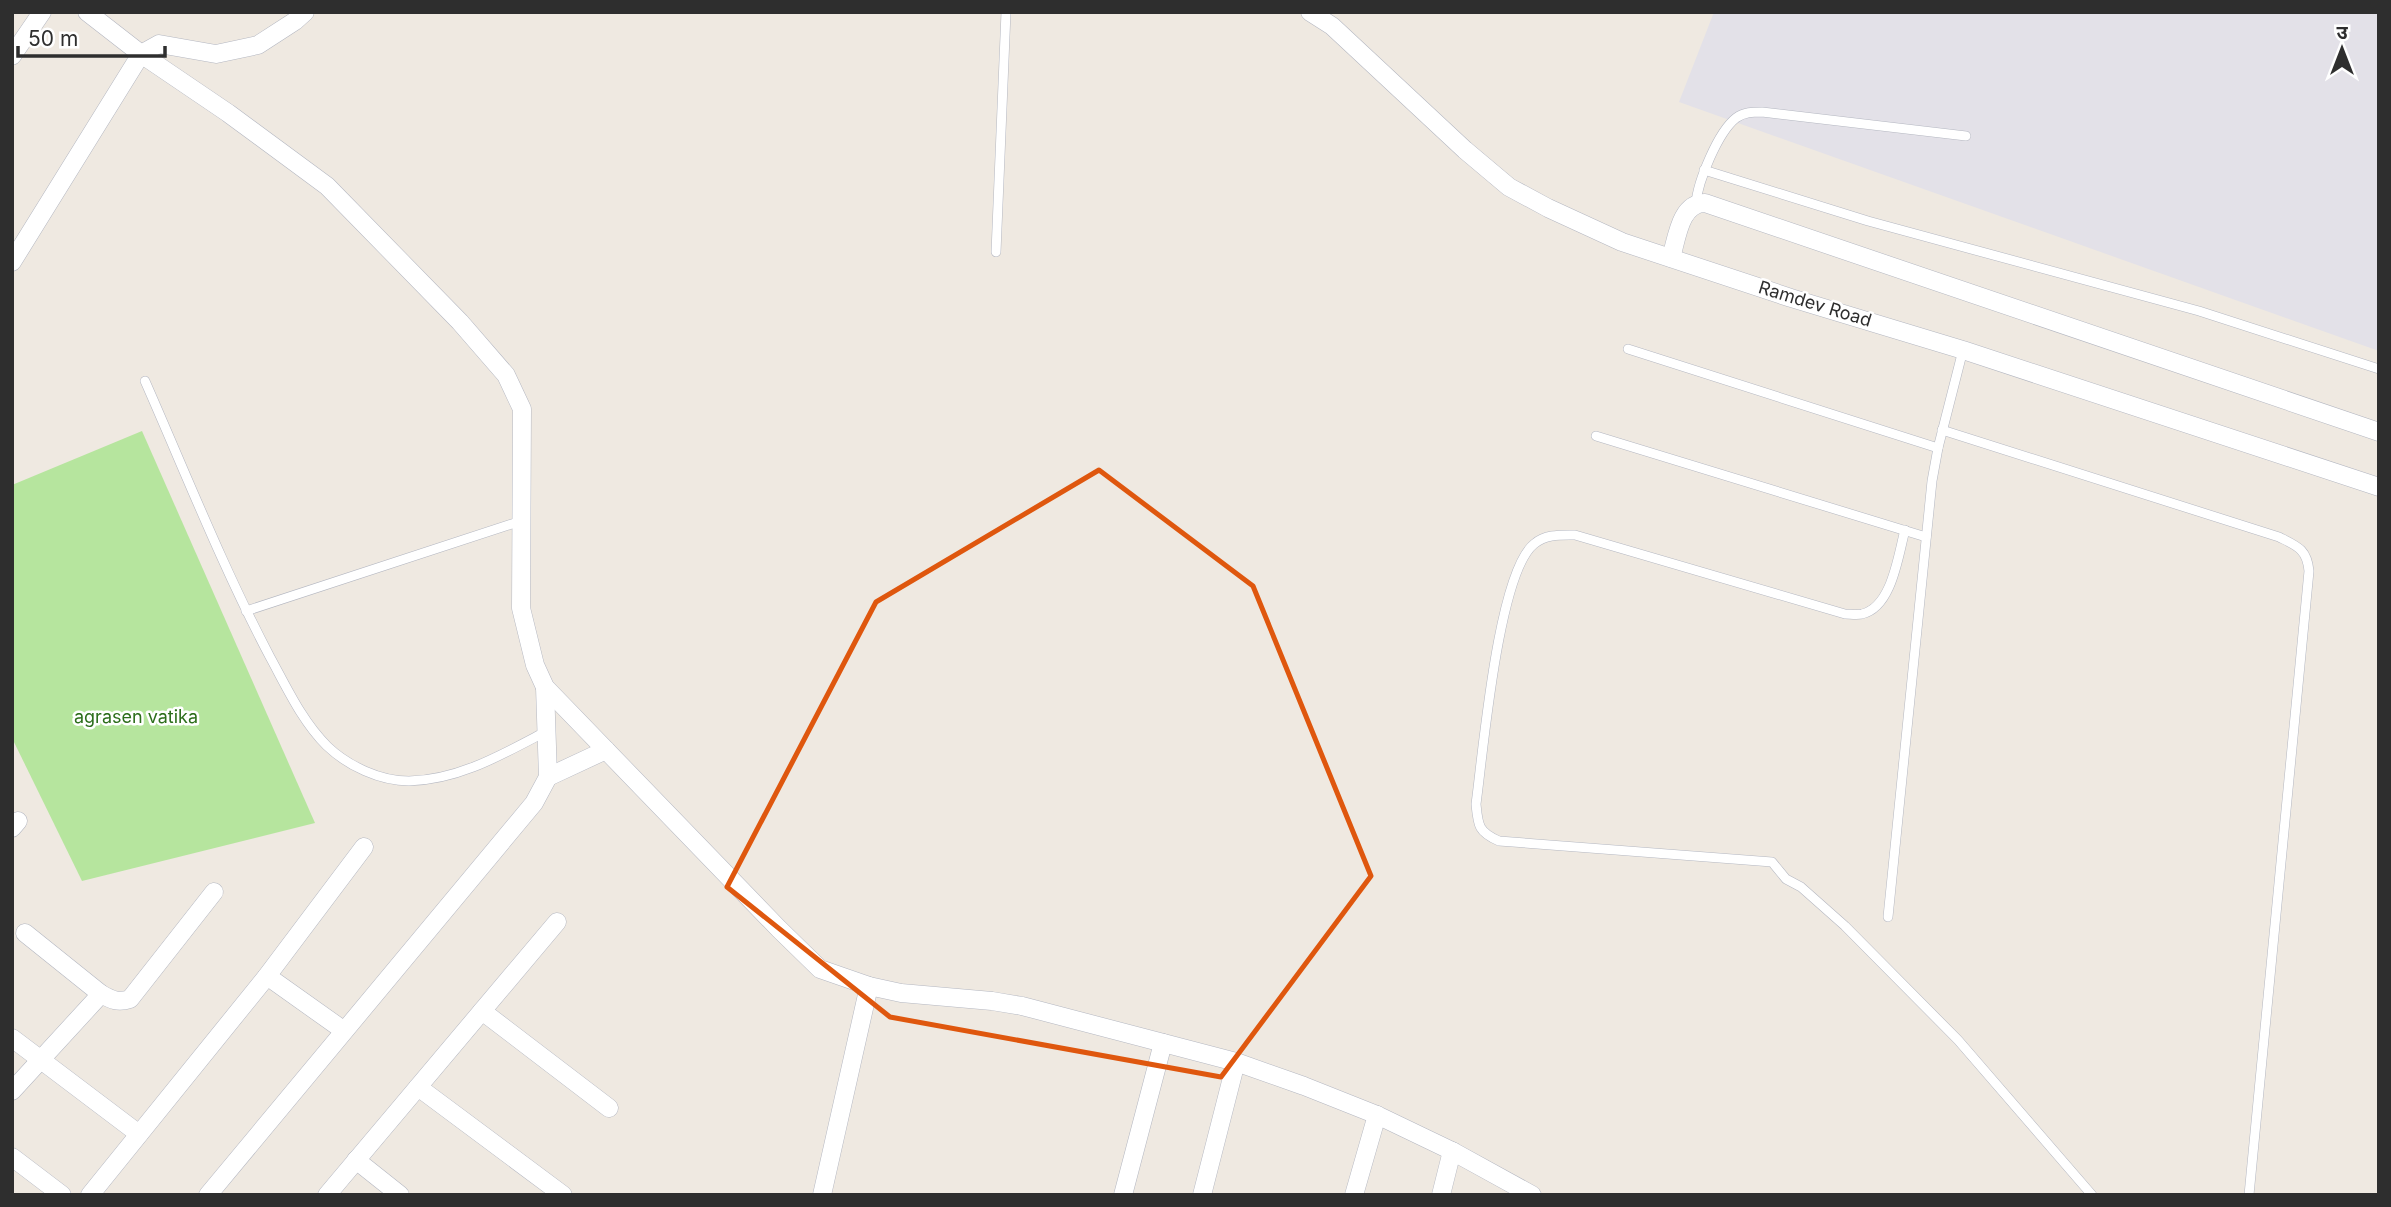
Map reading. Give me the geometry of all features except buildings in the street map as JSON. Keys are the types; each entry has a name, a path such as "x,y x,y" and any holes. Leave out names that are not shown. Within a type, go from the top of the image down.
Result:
{"street":[{"path":"12,56 41,12"},
{"path":"87,12 327,186 460,322 506,376 522,409 521,608 535,665 545,687 820,969 869,986 901,993 1022,1006 1236,1062 1377,1115 1452,1151 1532,1195"},
{"path":"12,262 142,54 159,44 216,54 258,45 305,12"},
{"name":"Ramdev Road","path":"1310,12 1332,26 1465,150 1509,187 1622,242 1791,298 1963,350 2379,487"},
{"path":"1671,258 1678,234 1691,208 1705,203 2379,432"},
{"path":"208,1195 534,803 548,777 545,687"},
{"path":"548,777 606,750"},
{"path":"90,1195 267,976 365,847"},
{"path":"25,933 101,994 113,1001 130,999 214,892"},
{"path":"327,1195 557,922"},
{"path":"267,976 343,1030"},
{"path":"822,1195 869,986"},
{"path":"12,1091 101,994"},
{"path":"482,1012 609,1108"},
{"path":"12,1038 139,1134"},
{"path":"1123,1195 1163,1043"},
{"path":"1202,1195 1236,1062"},
{"path":"418,1087 563,1195"},
{"path":"1354,1195 1377,1115"},
{"path":"1441,1195 1452,1151"},
{"path":"12,1157 62,1195"},
{"path":"356,1160 400,1195"}],"lane":[{"path":"996,252 1006,12"},
{"path":"1691,208 1704,170 1726,128 1737,117 1747,113 1762,112 1966,136"},
{"path":"1704,170 1894,228 2199,311 2379,369"},
{"path":"1628,349 1938,448"},
{"path":"1888,916 1926,537 1938,448 1963,350"},
{"path":"145,381 246,611 300,713 327,746 348,762 371,774 407,781 449,777 547,731"},
{"path":"1942,430 2279,537 2298,546 2308,559 2308,585 2249,1195"},
{"path":"1595,436 1926,537"},
{"path":"246,611 521,521"},
{"path":"1905,530 1885,597 1876,607 1862,614 1845,614 1575,535 1544,537 1532,545 1521,559 1513,579 1499,634 1476,804 1478,821 1481,830 1499,841 1744,862 1772,862 1786,878 1801,887 1844,926 1958,1040 2092,1195"}],"highlighted area":[{"path":"1099,470 1253,586 1371,876 1221,1077 890,1017 727,887 876,602"}],"shaded area":[{"path":"1714,12 2379,12 2379,351 1679,102"}],"green space":[{"name":"agrasen vatika","path":"142,431 315,823 82,881 12,738 12,485"}]}
